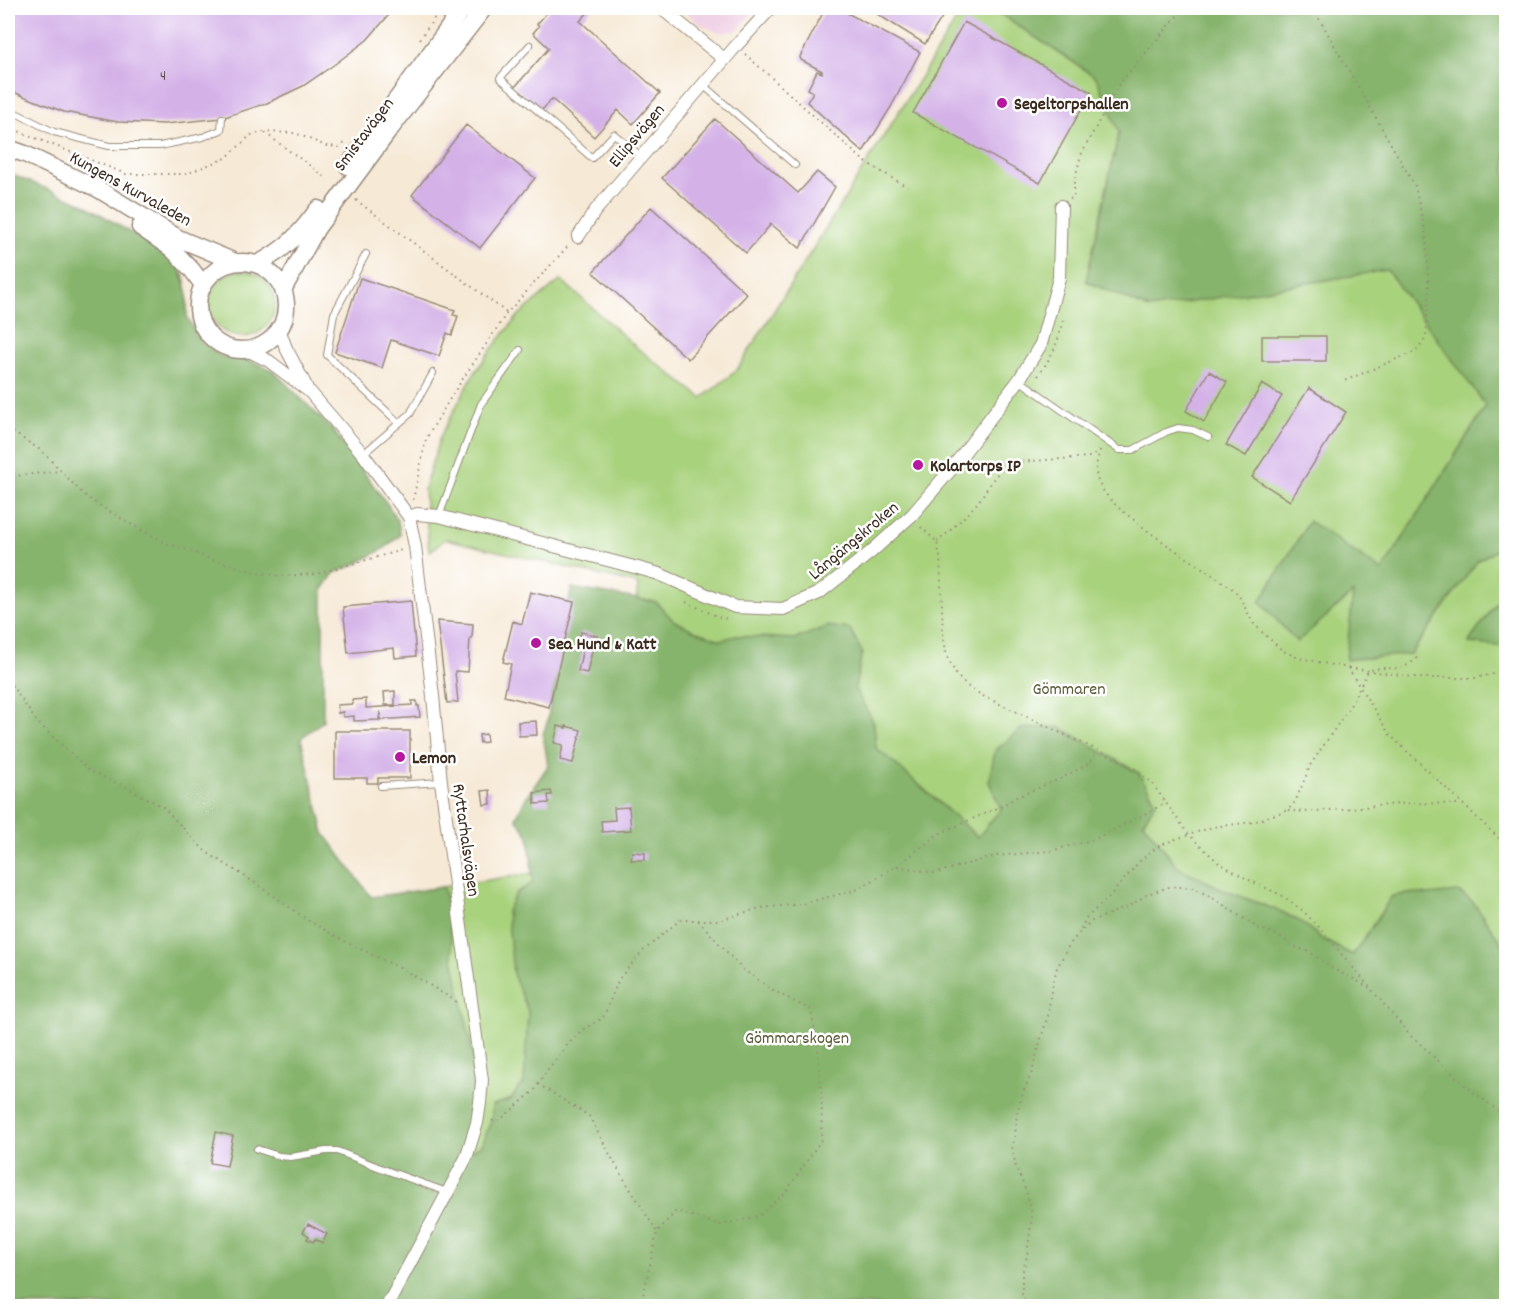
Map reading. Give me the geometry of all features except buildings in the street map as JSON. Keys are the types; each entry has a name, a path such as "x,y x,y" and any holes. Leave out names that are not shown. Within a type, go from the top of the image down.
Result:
{"street":[{"name":"Smistavägen","path":"257,264 274,256 309,221 463,8"},
{"name":"Smistavägen","path":"283,290 317,228 484,8"},
{"path":"661,8 724,59"},
{"name":"Ellipsvägen","path":"578,237 596,211 641,157 724,59 771,8"},
{"name":"Kungens Kurvaleden","path":"8,148 98,189 180,239 235,262"},
{"name":"Kungens Kurvaleden","path":"8,159 93,198 134,222 172,249 203,285"},
{"name":"Långängskroken","path":"409,517 417,514 438,516 638,567 735,607 783,609 819,593 912,515 1019,380 1041,344 1059,278 1060,206"},
{"path":"235,262 257,264 272,276 283,290 286,299 284,319 272,337 261,345 247,350 223,346 210,337 199,319 197,303 203,285 218,271 235,262"},
{"name":"Ryttarhalsvägen","path":"279,329 286,348 310,392 363,454 409,517 415,546 441,782 482,1080 477,1124 466,1158 387,1306"},
{"name":"Ryttarhalsvägen","path":"247,350 269,361 310,392"}],"lane":[{"path":"530,45 500,78 592,158 614,134 641,157"},
{"path":"703,84 795,165"},
{"path":"8,109 54,132 109,146 160,146 203,137 221,130 222,118"},
{"path":"366,254 334,314 327,355 399,423"},
{"path":"438,516 481,404 520,350"},
{"path":"363,454 410,414 433,373"},
{"path":"1019,380 1119,450 1133,450 1178,428 1193,430 1208,437"},
{"path":"381,786 441,782"},
{"path":"257,1149 291,1157 326,1150 337,1151 448,1192"}],"path":[{"path":"415,46 441,8"},
{"path":"1060,206 1074,197 1074,182 1081,155 1119,84 1184,8"},
{"path":"1313,8 1415,186 1426,236 1429,291 1426,337 1416,351 1344,381"},
{"path":"736,46 864,161 907,187"},
{"path":"328,179 263,132 295,133 326,146 339,147 348,141"},
{"path":"348,194 507,313"},
{"path":"409,517 426,439 454,392 507,313 578,237"},
{"path":"1030,388 1051,358 1059,339 1065,307"},
{"path":"8,429 42,451 92,501 168,544 210,559 279,576 316,574 415,546"},
{"path":"1103,440 1096,467 1097,479 1112,502 1164,544 1234,590 1253,623 1283,651 1299,658 1348,668 1421,678 1474,678 1506,671"},
{"path":"937,542 977,502 1002,468 1008,464 1089,457 1100,452"},
{"path":"8,480 14,476 61,471"},
{"path":"921,526 937,542 940,556 943,633 947,657 957,676 982,696 1136,770 1151,782 1189,835 1219,863 1246,879 1284,896 1303,911 1409,1034 1466,1086 1506,1117"},
{"path":"680,599 721,618 731,619"},
{"path":"1288,810 1311,764 1349,708 1368,670 1401,669 1410,665 1419,656"},
{"path":"1348,668 1390,735 1506,845"},
{"path":"8,680 37,722 91,772 122,785 163,807 206,852 309,921 408,972 472,1012"},
{"path":"477,1124 500,1120 534,1091 569,1043 582,1030 603,1018 619,979 643,951 680,920 720,920 760,908 801,904 856,890 897,866 938,834 1062,778 1088,764 1098,751"},
{"path":"897,866 935,873 996,856 1050,851 1095,838 1162,805 1164,798"},
{"path":"1080,932 1086,918 1139,862 1157,847 1189,835 1213,827 1253,822 1288,810 1305,812 1411,802 1463,804"},
{"path":"1026,1306 1022,1295 1022,1274 1027,1256 1032,1214 1012,1148 1023,1092 1032,1072 1048,1016 1057,968 1069,945 1090,922 1129,906 1148,894 1172,886 1192,888 1210,896 1258,928 1310,952 1331,968 1371,990"},
{"path":"641,1306 657,1232 676,1211 721,1225 759,1216 786,1192 821,1140 822,1103 818,1047 812,1010 776,992 742,969 698,920"},
{"path":"538,1084 589,1116 657,1232"}],"shaded area":[{"path":"680,8 757,8 736,31 721,33 703,26"}],"green space":[{"name":"Gömmaren","path":"964,8 1506,8 1506,1306 8,1306 8,420 144,241 184,276 187,291 187,318 201,342 222,357 249,360 332,429 398,522 400,535 385,548 345,550 323,532 279,837 371,898 644,856 629,677 638,584 446,539 429,552 424,489 440,437 472,377 490,351 519,315 561,280 636,347 702,398 737,370"},
{"path":"991,8 1506,8 1506,545 1478,560 1411,654 1346,660 1353,593 1297,642 1260,602 1309,521 1382,571 1486,406 1387,270 1149,309 1086,281 1119,132 1096,77"},
{"name":"Gömmarskogen","path":"8,173 84,204 179,265 187,291 187,318 201,342 222,357 249,360 272,370 332,429 398,522 400,535 385,548 334,573 323,589 323,721 301,738 324,833 371,897 443,887 449,909 452,953 473,1055 471,1130 460,1157 482,1145 492,1118 492,1105 512,1099 518,1088 524,1084 528,1011 513,974 507,911 516,893 533,883 529,836 516,818 526,798 548,766 543,734 572,588 656,602 673,620 721,640 735,636 796,639 828,626 850,629 862,652 855,689 874,723 876,748 978,837 1001,809 989,782 995,751 1021,729 1059,727 1139,773 1156,802 1143,822 1178,867 1224,890 1282,912 1301,922 1325,941 1353,955 1392,896 1458,892 1473,902 1506,949 1506,1306 8,1306"},
{"path":"235,271 249,271 261,276 270,285 275,304 273,317 266,328 249,337 235,337 223,332 214,323 209,311 209,297 214,285 223,276"},
{"path":"1506,589 1506,647 1469,643 1469,642"}],"place":[{"name":"Segeltorpshallen","path":"1002,103"},
{"name":"Kolartorps IP","path":"918,465"},
{"name":"Sea Hund & Katt","path":"536,643"},
{"name":"Lemon","path":"400,757"}]}
